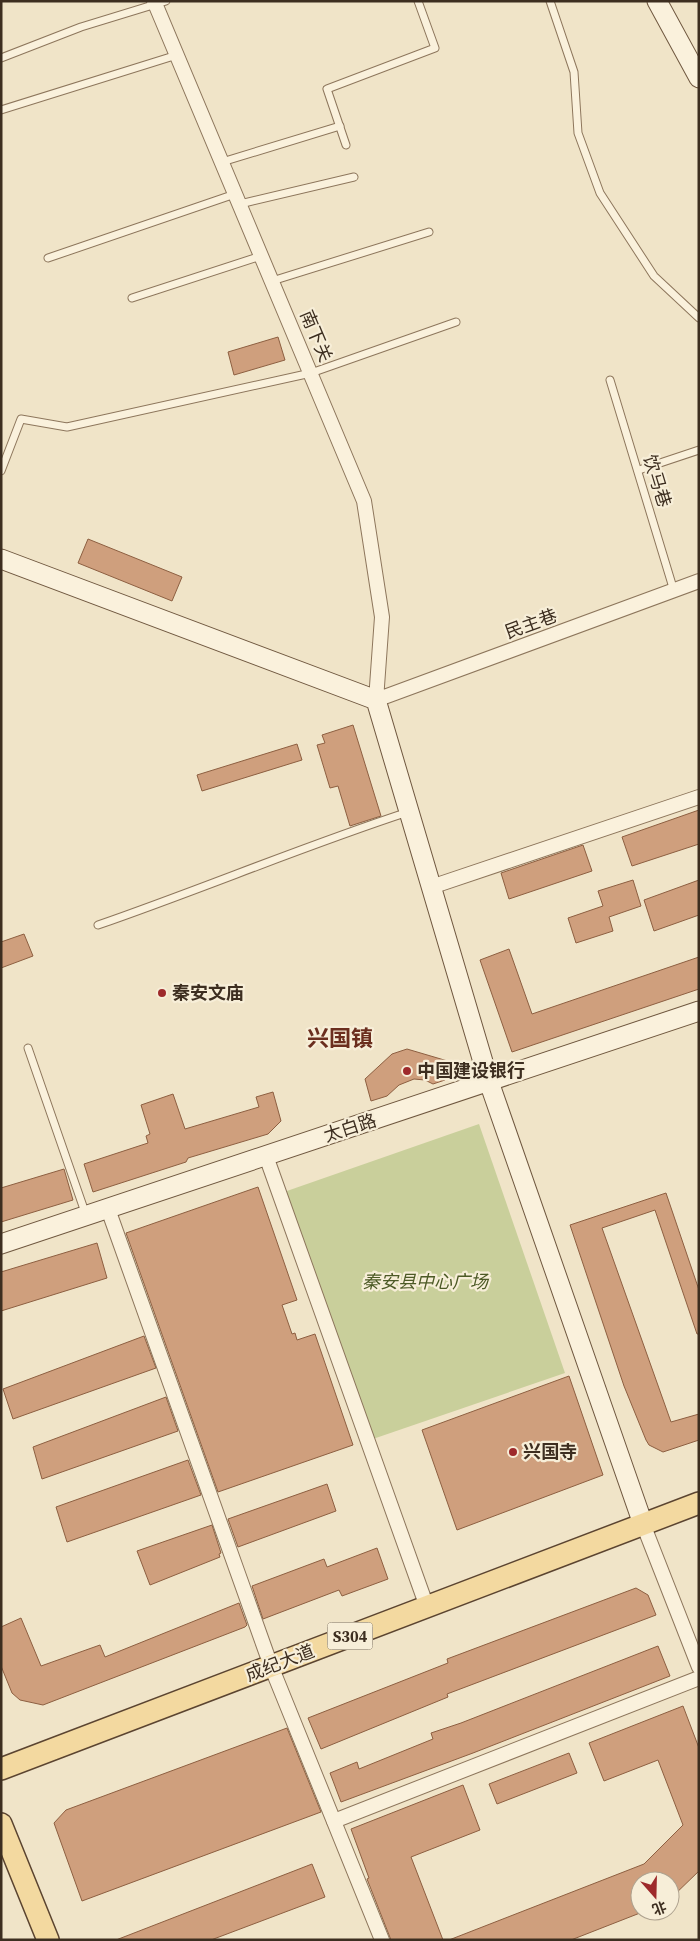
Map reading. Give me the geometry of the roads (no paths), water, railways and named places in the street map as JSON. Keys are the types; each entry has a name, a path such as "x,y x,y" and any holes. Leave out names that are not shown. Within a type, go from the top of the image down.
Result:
{"main road":[{"path":"656,1 699,78"},
{"path":"1,559 376,700 489,1082 643,1524"},
{"name":"太白路","path":"1,1244 699,1011"},
{"name":"成纪大道","path":"1,1769 699,1502"},
{"path":"1,1824 48,1940"}],"street":[{"name":"南下关","path":"159,2 176,55 364,501 382,617 376,700"},
{"name":"民主巷","path":"376,700 699,581"},
{"path":"431,887 699,797"},
{"path":"266,1156 427,1607"},
{"path":"108,1209 271,1666 382,1940"},
{"path":"643,1524 699,1667"},
{"path":"334,1821 699,1678"}],"lane":[{"path":"346,145 327,89 435,48 418,1"},
{"path":"550,1 574,72 578,133 600,193 654,276 699,318"},
{"path":"1,58 81,27 159,2"},
{"path":"1,110 176,55"},
{"path":"222,162 340,126"},
{"path":"48,258 237,199 354,177"},
{"path":"272,281 429,232"},
{"path":"132,298 262,256"},
{"path":"1,472 21,419 67,427 311,373 456,322"},
{"name":"饮马巷","path":"610,380 639,470 674,591"},
{"path":"639,470 699,450"},
{"path":"98,925 164,902 331,837 409,812"},
{"path":"28,1048 87,1216"}],"place":[{"name":"秦安文庙","path":"162,993"},
{"name":"中国建设银行","path":"407,1071"},
{"name":"兴国寺","path":"513,1452"}],"district":[{"name":"兴国镇","path":"340,1038"}],"park label":[{"name":"秦安县中心广场","path":"425,1282"}]}
